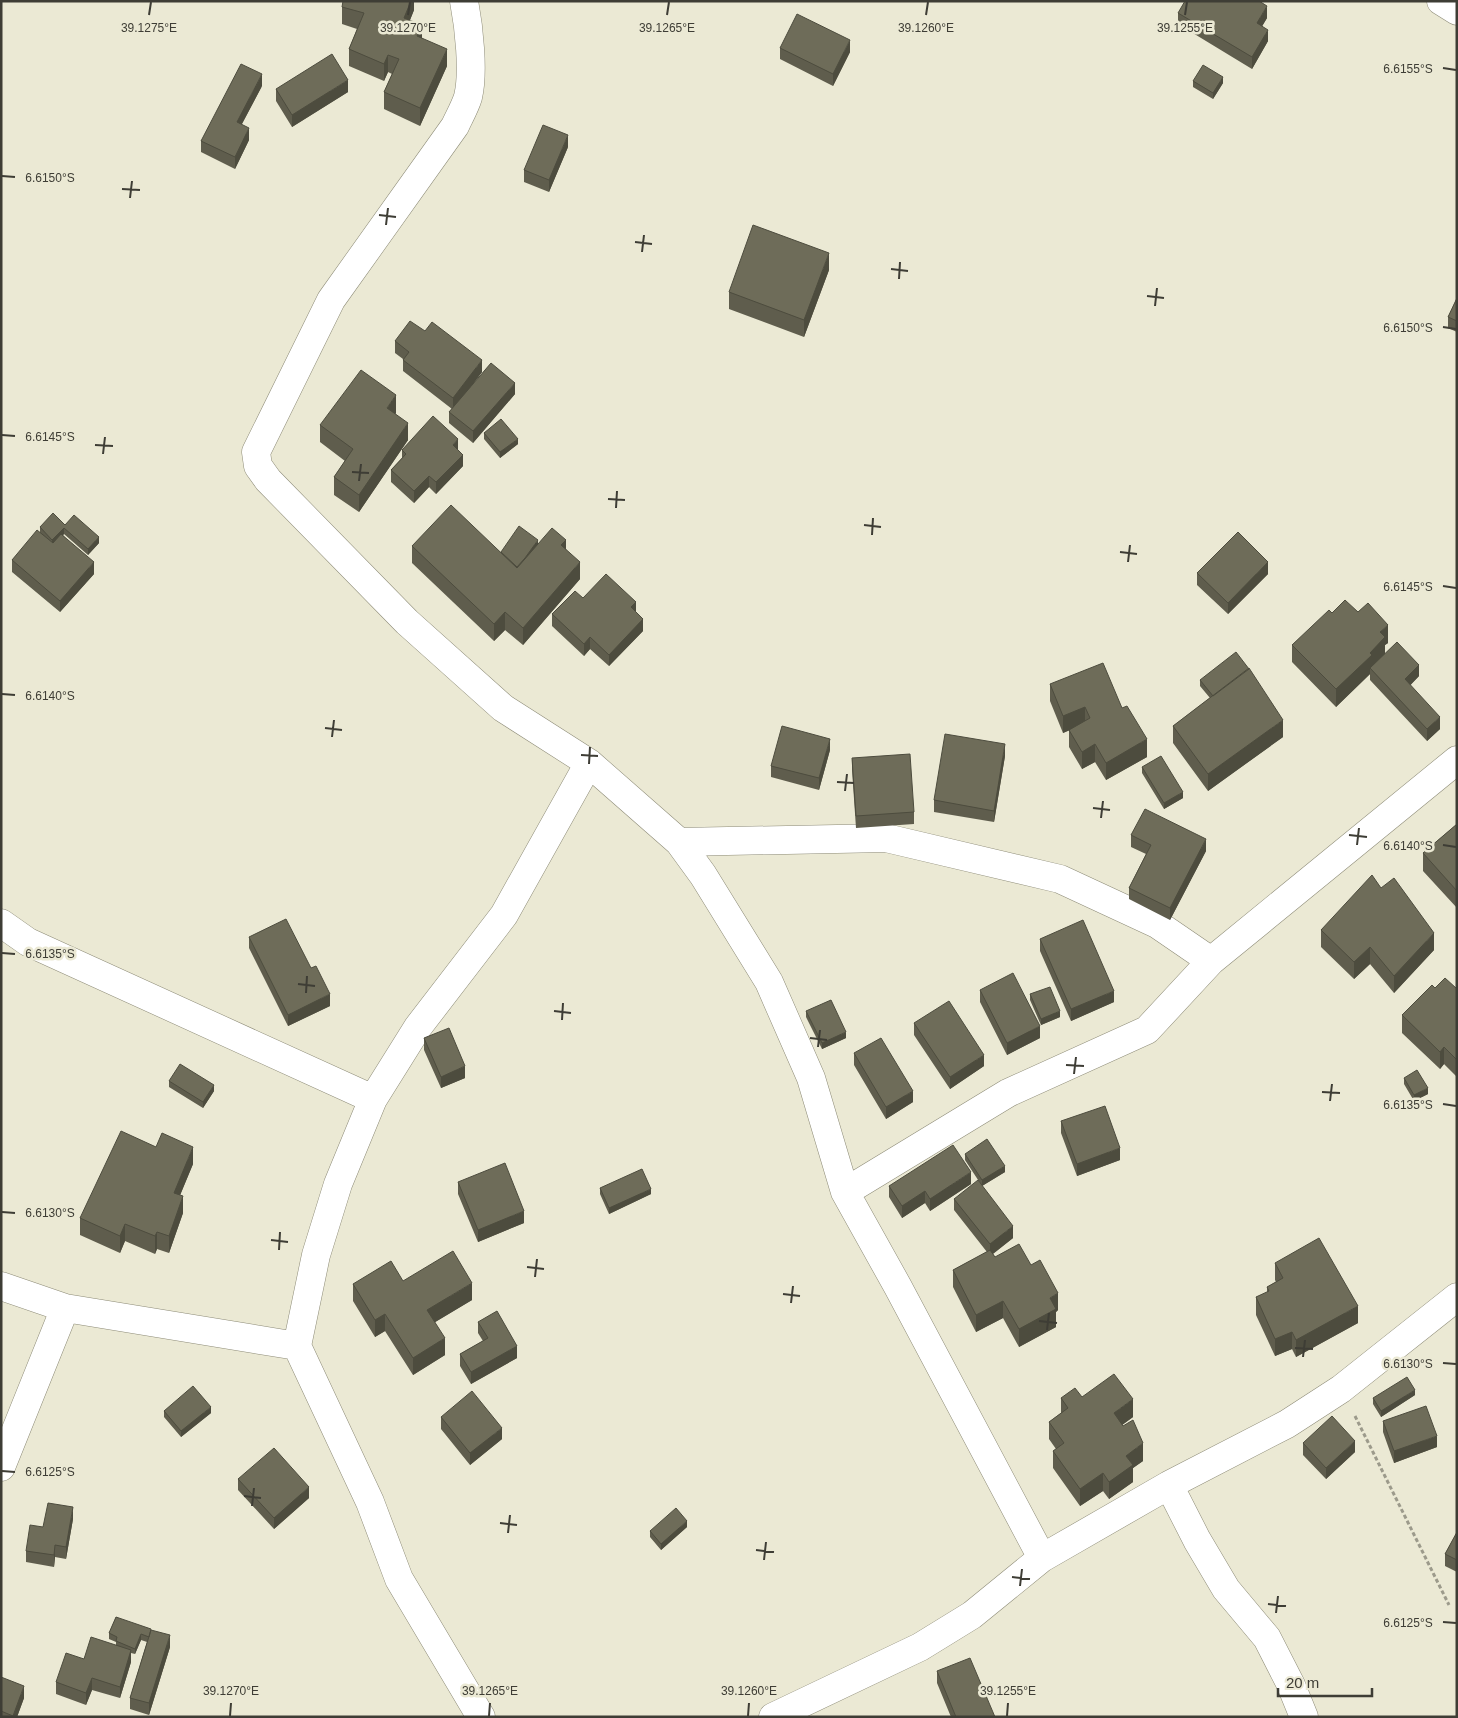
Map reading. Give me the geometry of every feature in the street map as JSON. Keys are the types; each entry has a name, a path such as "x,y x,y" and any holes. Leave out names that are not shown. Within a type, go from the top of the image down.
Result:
{"street":[{"path":"464,1 468,25 470,75 468,97 455,126 331,300 256,452 258,466 268,480 414,629 503,708 589,763 679,842 703,875 769,982 811,1078 845,1192 898,1287 1042,1558"},
{"path":"1441,1 1457,11"},
{"path":"845,1192 1008,1093 1147,1030 1211,961 1457,760"},
{"path":"481,1717 399,1579 370,1502 297,1346 316,1255 338,1184 373,1100 418,1027 504,916 589,763"},
{"path":"679,842 886,838 1060,879 1156,924 1211,961"},
{"path":"1,923 28,942 373,1100"},
{"path":"1,1286 65,1308 297,1346"},
{"path":"773,1717 920,1647 972,1615 1042,1558 1169,1485 1287,1424 1341,1389 1457,1297"},
{"path":"1,1467 65,1308"},
{"path":"1169,1485 1197,1540 1226,1588 1267,1638 1292,1685 1304,1717"}],"path":[{"path":"1341,1389 1448,1605"}],"building":[{"path":"343,1 411,1 404,18 422,25 417,36 447,49 420,108 384,92 399,59 388,55 384,64 349,49 364,13 342,7"},
{"path":"1185,1 1259,1 1267,6 1257,23 1268,30 1252,57 1178,13"},
{"path":"797,14 850,40 833,74 780,48"},
{"path":"332,54 348,80 292,115 276,89"},
{"path":"241,64 262,74 237,122 249,128 235,157 201,141"},
{"path":"1203,65 1223,77 1213,93 1193,81"},
{"path":"543,125 568,135 549,180 524,170"},
{"path":"753,225 829,253 804,320 729,292"},
{"path":"1457,298 1457,321 1448,317"},
{"path":"410,321 425,331 432,322 482,360 453,398 403,360 409,352 395,341"},
{"path":"491,363 515,383 473,431 449,412"},
{"path":"361,370 396,395 387,408 408,423 359,495 334,477 353,449 320,425"},
{"path":"433,416 458,439 453,445 463,455 436,482 429,476 414,491 391,470 406,454 402,450"},
{"path":"501,419 518,439 500,452 484,433"},
{"path":"451,505 517,568 552,528 566,540 561,545 580,562 523,628 505,612 494,624 412,546"},
{"path":"53,513 65,525 74,515 99,537 88,549 64,528 52,540 40,527"},
{"path":"519,526 538,540 517,567 501,552"},
{"path":"37,530 53,543 61,534 94,562 60,601 12,560"},
{"path":"1238,532 1268,562 1228,603 1197,573"},
{"path":"606,574 636,602 631,607 643,619 609,655 590,637 584,644 552,614 575,591 583,598"},
{"path":"1345,600 1358,612 1368,603 1388,625 1380,632 1385,637 1370,653 1372,655 1336,689 1292,645 1329,610 1332,613"},
{"path":"1397,642 1419,665 1405,679 1440,717 1427,729 1370,668"},
{"path":"1236,652 1249,669 1213,696 1200,680"},
{"path":"1103,663 1122,708 1127,706 1147,739 1106,763 1095,744 1082,752 1069,730 1090,718 1085,707 1063,716 1050,684"},
{"path":"1249,668 1283,720 1208,774 1173,726"},
{"path":"782,726 830,739 819,778 771,766"},
{"path":"945,734 1005,744 994,811 934,800"},
{"path":"910,754 914,812 856,816 852,758"},
{"path":"1161,756 1183,792 1164,803 1142,767"},
{"path":"1145,809 1206,839 1170,908 1129,888 1151,845 1131,835"},
{"path":"1457,824 1457,891 1423,853"},
{"path":"1372,875 1381,888 1394,878 1434,933 1394,976 1370,947 1354,962 1321,930"},
{"path":"286,919 311,968 316,966 330,994 288,1015 249,937"},
{"path":"1083,920 1114,991 1071,1009 1040,939"},
{"path":"1013,973 1040,1026 1007,1043 980,990"},
{"path":"1445,978 1457,988 1457,1060 1444,1047 1440,1052 1402,1015 1432,985 1435,988"},
{"path":"1050,987 1060,1011 1041,1019 1030,994"},
{"path":"831,1000 846,1032 822,1043 806,1011"},
{"path":"949,1001 984,1055 950,1077 914,1023"},
{"path":"449,1028 465,1066 441,1077 424,1038"},
{"path":"881,1038 913,1091 886,1107 854,1053"},
{"path":"180,1064 214,1085 203,1102 169,1081"},
{"path":"1417,1070 1428,1088 1414,1095 1404,1078"},
{"path":"1105,1106 1120,1148 1077,1164 1061,1121"},
{"path":"121,1131 156,1147 162,1133 193,1147 174,1193 183,1196 169,1236 157,1232 155,1236 125,1224 120,1236 80,1218"},
{"path":"987,1139 1005,1166 982,1180 965,1154"},
{"path":"953,1145 971,1172 930,1199 925,1191 902,1206 889,1186"},
{"path":"505,1163 524,1211 478,1230 458,1182"},
{"path":"642,1169 651,1189 609,1208 600,1188"},
{"path":"978,1180 1013,1226 990,1244 954,1199"},
{"path":"1319,1238 1358,1306 1296,1340 1292,1332 1275,1339 1256,1297 1269,1291 1267,1287 1283,1278 1275,1263"},
{"path":"1019,1244 1031,1265 1040,1260 1058,1293 1050,1298 1056,1309 1019,1329 1003,1301 976,1315 953,1270 990,1250 995,1257"},
{"path":"453,1251 472,1283 427,1310 445,1338 413,1358 385,1314 375,1320 353,1284 391,1261 403,1281"},
{"path":"497,1311 517,1346 471,1372 460,1354 488,1338 478,1322"},
{"path":"1114,1374 1133,1399 1114,1413 1123,1426 1133,1420 1143,1443 1126,1456 1133,1465 1109,1482 1103,1473 1080,1489 1053,1451 1064,1443 1049,1422 1068,1408 1061,1398 1075,1388 1082,1397"},
{"path":"1407,1377 1415,1390 1381,1411 1373,1398"},
{"path":"193,1386 211,1407 181,1431 164,1411"},
{"path":"472,1391 502,1428 470,1453 441,1417"},
{"path":"1426,1406 1437,1436 1394,1451 1383,1421"},
{"path":"1332,1416 1355,1441 1326,1468 1303,1443"},
{"path":"274,1448 309,1487 274,1518 238,1479"},
{"path":"48,1503 73,1507 66,1547 55,1545 54,1555 26,1551 30,1525 43,1527"},
{"path":"676,1508 687,1521 661,1544 650,1531"},
{"path":"1457,1532 1457,1560 1445,1554"},
{"path":"116,1617 151,1629 149,1637 141,1634 135,1649 116,1641 117,1637 109,1633"},
{"path":"151,1630 170,1635 149,1703 130,1698"},
{"path":"91,1637 131,1650 120,1687 92,1678 86,1693 56,1682 66,1653 84,1659"},
{"path":"970,1658 995,1717 956,1717 937,1671"},
{"path":"1,1677 24,1686 13,1716 1,1711"}]}
